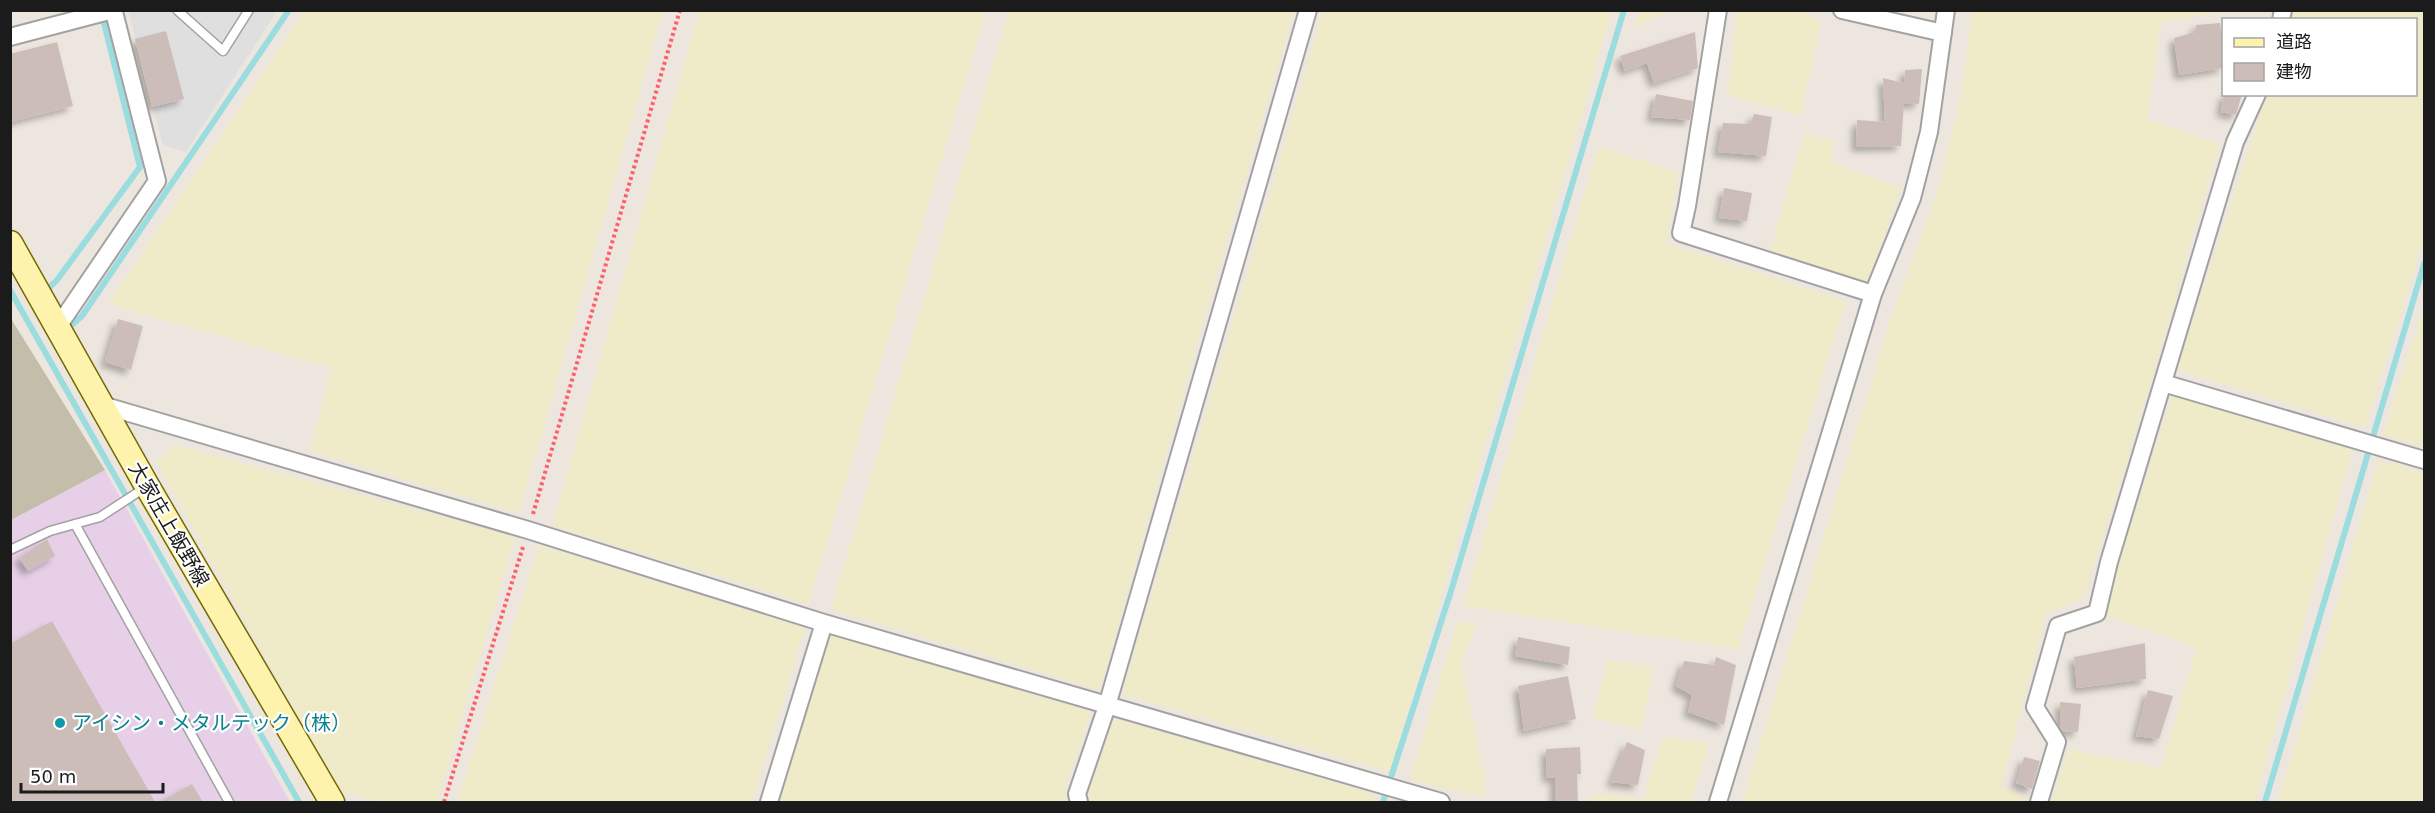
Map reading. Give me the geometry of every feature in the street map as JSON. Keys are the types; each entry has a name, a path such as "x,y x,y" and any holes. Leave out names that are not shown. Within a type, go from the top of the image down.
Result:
{"main road":[{"name":"大家庄上飯野線","path":"10,243 147,486 332,802"}],"street":[{"path":"1079,802 1077,794 1107,706 1308,10"},
{"path":"1718,10 1688,206 1681,233 1874,294"},
{"path":"1842,10 1943,33"},
{"path":"1718,802 1874,294 1912,198 1929,132 1946,10"},
{"path":"10,37 114,11 157,181 57,328"},
{"path":"2039,802 2057,742 2036,707 2058,627 2097,613 2109,562 2235,142 2256,96"},
{"path":"2163,383 2424,460"},
{"path":"102,405 528,530 824,623 1442,802"},
{"path":"769,802 824,623"}],"lane":[{"path":"177,10 223,51 249,10"},
{"path":"10,550 50,531 100,517 147,486"},
{"path":"75,524 229,802"}],"path":[{"path":"444,802 528,530 680,10"}],"shaded area":[{"path":"305,10 663,11 519,513 310,451 331,368 108,304"},
{"path":"1639,10 1673,11 1634,27"},
{"path":"128,11 277,11 186,152 163,145"},
{"path":"699,11 986,11 809,604 552,526"},
{"path":"1009,11 1294,11 1208,305 1100,690 831,609"},
{"path":"1323,11 1612,11 1390,772 1122,694"},
{"path":"1737,11 1802,11 1821,22 1801,116 1728,95"},
{"path":"1972,11 2228,11 2161,22 2147,119 2219,144 2155,369 2084,598 2046,613 2001,787 2026,797 2025,802 1742,802 1892,314 1936,196 1961,95"},
{"path":"2293,11 2424,11 2424,238 2365,427 2177,370 2266,96 2417,96 2417,18 2290,18"},
{"path":"1804,134 1834,141 1830,162 1901,188 1867,286 1769,256"},
{"path":"1598,146 1679,173 1666,244 1846,301 1738,649 1463,606"},
{"path":"2424,303 2424,447 2383,435"},
{"path":"10,317 105,470 11,520 10,520"},
{"path":"2172,396 2352,450 2255,802 2052,802 2068,749 2161,768 2197,647 2103,615"},
{"path":"176,445 515,537 437,802 381,802 339,790 156,461"},
{"path":"2378,461 2424,472 2424,802 2278,802"},
{"path":"105,470 290,802 11,802 11,518"},
{"path":"539,545 805,628 752,802 457,802"},
{"path":"1457,622 1476,624 1461,663 1486,784 1483,797 1410,780"},
{"path":"831,633 1091,712 1065,789 1066,802 779,802"},
{"path":"1607,660 1654,667 1641,730 1594,718"},
{"path":"1113,718 1375,794 1372,802 1090,802 1089,792"},
{"path":"1663,736 1709,744 1691,802 1591,802 1592,794 1643,799"}],"building":[{"path":"2220,23 2222,68 2179,75 2174,38 2195,32 2196,25"},
{"path":"166,31 184,99 152,107 135,39"},
{"path":"1695,32 1698,68 1654,83 1647,63 1625,71 1620,56"},
{"path":"57,42 73,106 10,122 10,54"},
{"path":"1922,69 1919,104 1904,103 1901,146 1856,147 1857,120 1885,122 1883,78 1904,83 1905,70"},
{"path":"1656,94 1693,101 1690,120 1651,117"},
{"path":"2224,96 2241,96 2236,115 2221,112"},
{"path":"1754,114 1772,117 1766,156 1718,152 1723,123 1750,124"},
{"path":"1724,188 1752,193 1747,221 1719,218"},
{"path":"118,319 143,326 131,370 105,362"},
{"path":"47,539 55,556 28,571 19,558"},
{"name":"アイシン・メタルテック（株）","path":"52,621 155,802 10,802 10,644"},
{"path":"1518,637 1570,647 1568,665 1515,656"},
{"path":"2145,643 2146,679 2077,688 2074,657"},
{"path":"1716,657 1736,665 1724,725 1688,712 1692,695 1676,686 1684,661 1714,665"},
{"path":"1568,676 1576,719 1524,731 1518,686"},
{"path":"2148,690 2173,696 2159,739 2136,736"},
{"path":"2060,702 2081,704 2078,732 2062,731"},
{"path":"1627,742 1645,750 1638,785 1611,782"},
{"path":"1580,747 1581,774 1577,774 1578,802 1555,802 1555,777 1547,778 1546,749"},
{"path":"2024,757 2040,761 2032,789 2016,783"},
{"name":"アイシン・メタルテック（株）","path":"192,784 203,802 160,802"}],"waterway":[{"path":"65,331 82,316 289,10"},
{"path":"1383,802 1451,591 1624,10"},
{"path":"45,292 57,280 140,167 102,15"},
{"path":"2265,802 2424,264"},
{"path":"10,290 299,802"}],"place":[{"name":"アイシン・メタルテック（株）","path":"60,723"}]}
